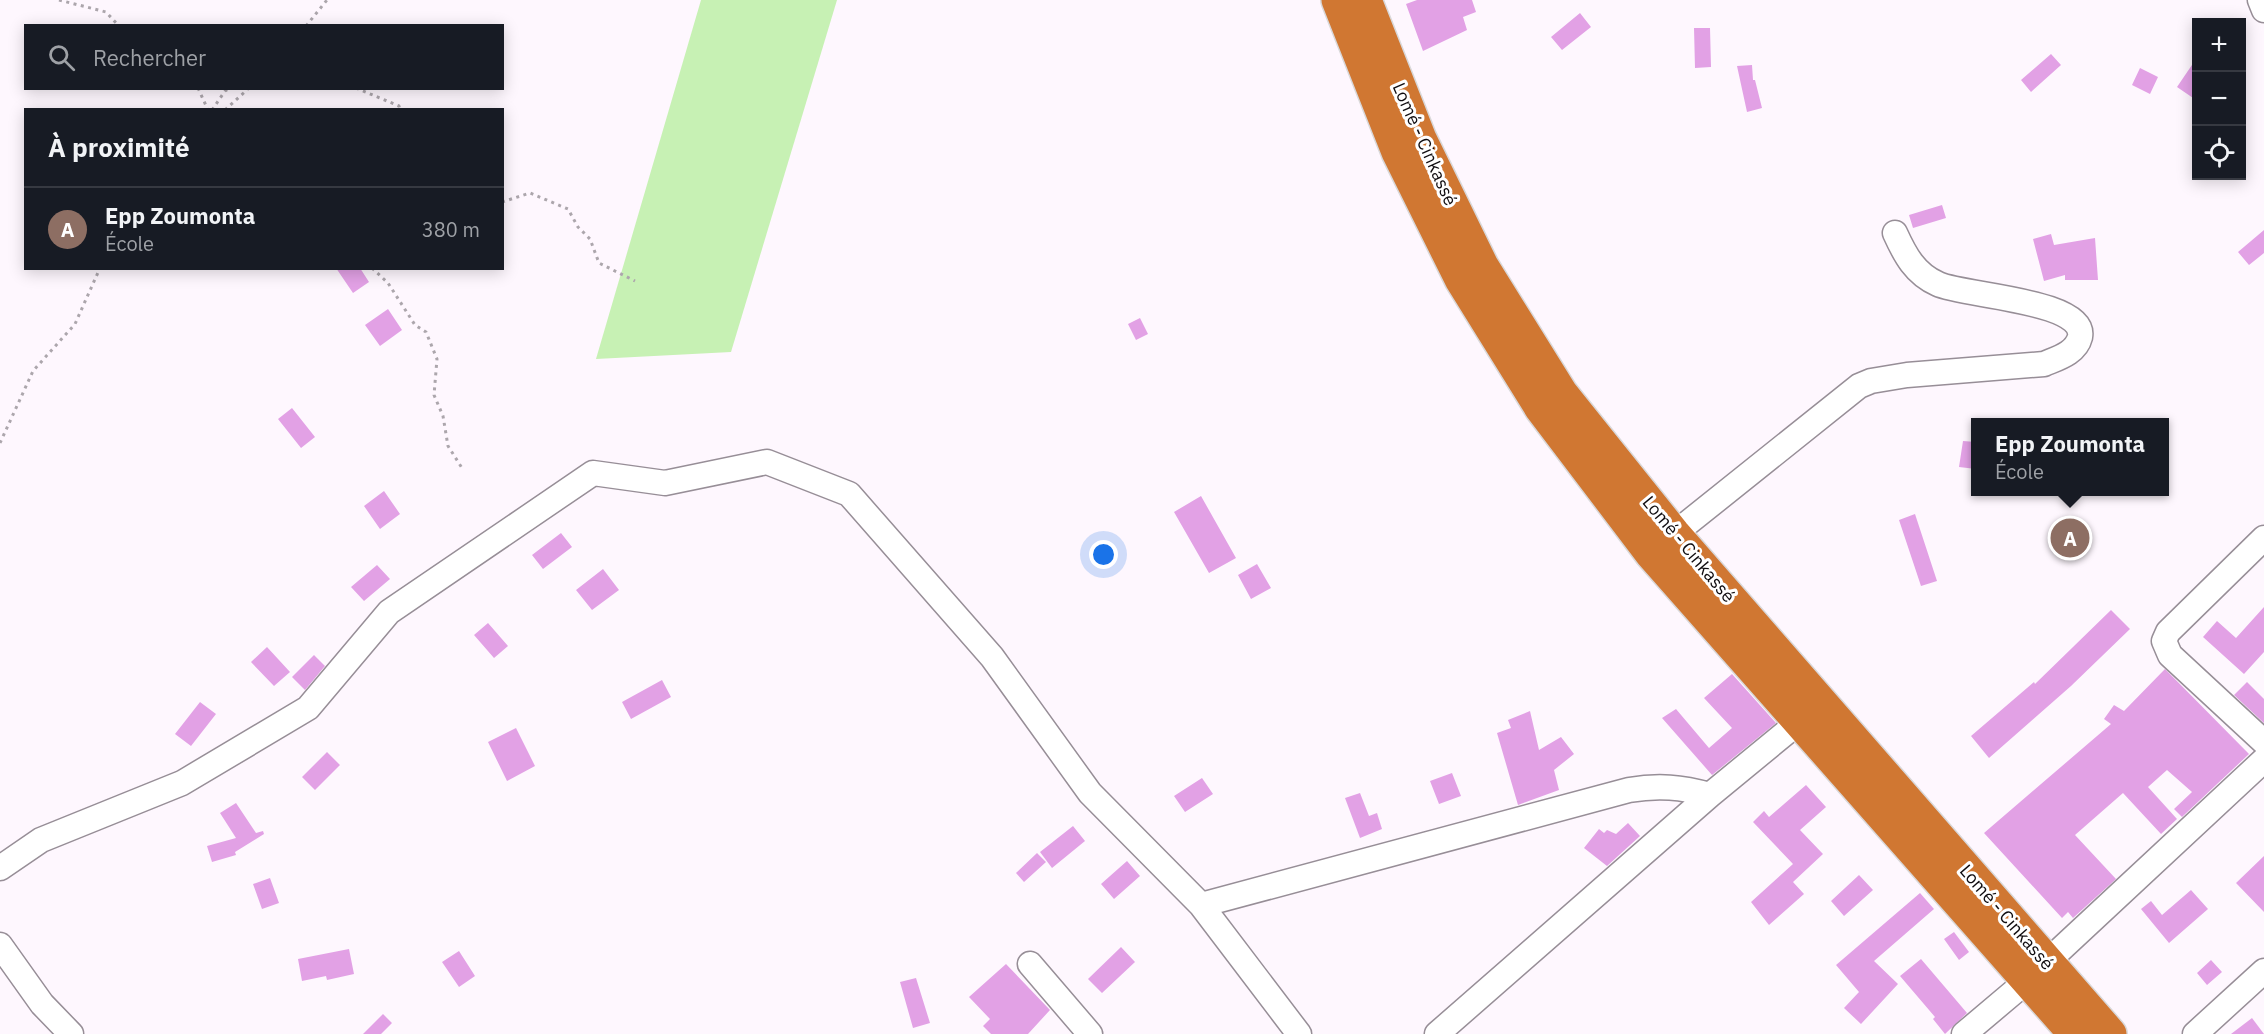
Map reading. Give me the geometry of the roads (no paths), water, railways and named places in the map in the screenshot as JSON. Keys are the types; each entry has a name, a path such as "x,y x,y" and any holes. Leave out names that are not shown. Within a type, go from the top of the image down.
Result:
{"highway":[{"name":"Lomé - Cinkassé","path":"1338,0 1398,152 1461,279 1499,343 1542,408 1651,553 1800,721 1904,818"},
{"name":"Lomé - Cinkassé","path":"1365,0 1420,139 1482,266 1561,393 1904,818 2037,971 2110,1034"},
{"name":"Lomé - Cinkassé","path":"2037,971 2075,1034"}],"street":[{"path":"2260,0 2264,10"},
{"path":"1674,534 1859,386 1871,381 1906,375 2044,364 2061,357 2079,343 2081,332 2077,324 2058,311 2039,305 1956,291 1936,284 1918,272 1906,256 1895,233"},
{"path":"0,868 41,840 182,783 308,708 389,612 593,473 665,483 767,462 849,494 992,657 1090,793 1201,905 1299,1034"},
{"path":"2264,538 2168,632 2164,641 2170,655 2264,742"},
{"path":"1437,1034 1710,795 1800,721"},
{"path":"1964,1034 2037,971 2264,760"},
{"path":"1201,905 1629,790 1663,786 1680,787 1710,795"},
{"path":"0,945 42,1004 71,1034"},
{"path":"1030,964 1090,1034"},
{"path":"2194,1034 2264,971"}],"place":[{"name":"Epp Zoumonta","path":"2070,538"}]}
